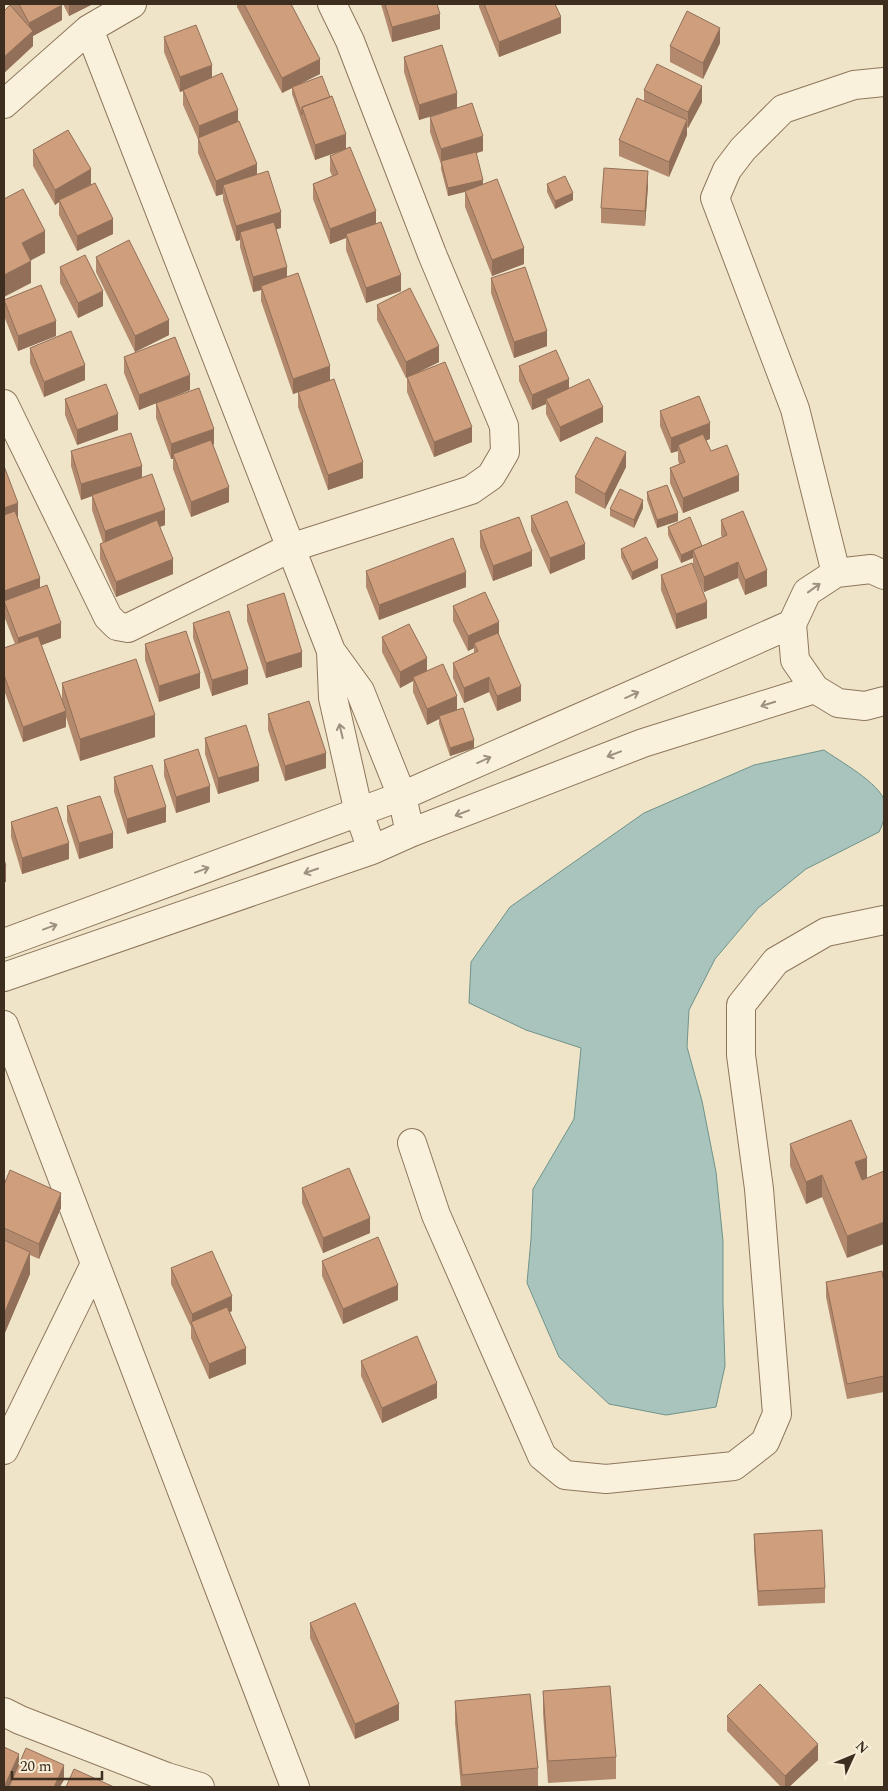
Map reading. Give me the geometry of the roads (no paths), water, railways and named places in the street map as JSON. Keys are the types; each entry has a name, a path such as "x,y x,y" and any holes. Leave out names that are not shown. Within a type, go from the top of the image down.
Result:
{"street":[{"path":"4,104 89,29 132,4"},
{"path":"4,404 108,617 117,626 128,628 290,548 471,490 491,476 505,452 504,426 432,254 350,41 332,4"},
{"path":"89,29 331,651 360,691 402,796 410,833"},
{"path":"836,572 795,408 715,198 727,170 743,149 783,109 854,85 884,82"},
{"path":"884,575 871,569 836,572 807,592 792,624 795,660 815,690 838,703 865,706 884,701"},
{"path":"4,943 402,796 792,624"},
{"path":"331,651 333,698 359,813 372,850"},
{"path":"4,977 372,850 410,833 642,743 815,690"},
{"path":"412,1142 436,1215 542,1456 565,1475 606,1478 734,1466 765,1442 777,1414 759,1189 741,1055 741,1005 776,961 784,956 826,932 884,920"},
{"path":"4,1025 295,1787"},
{"path":"4,1450 95,1264"},
{"path":"4,1712 66,1738 200,1787"}],"water":[{"path":"824,750 867,780 881,794 885,805 885,813 879,832 806,869 758,908 715,959 689,1010 687,1047 702,1101 716,1172 723,1241 725,1366 716,1407 666,1415 609,1404 559,1357 527,1283 533,1189 574,1119 581,1048 526,1030 469,1003 471,962 510,907 644,813 754,765"}]}
